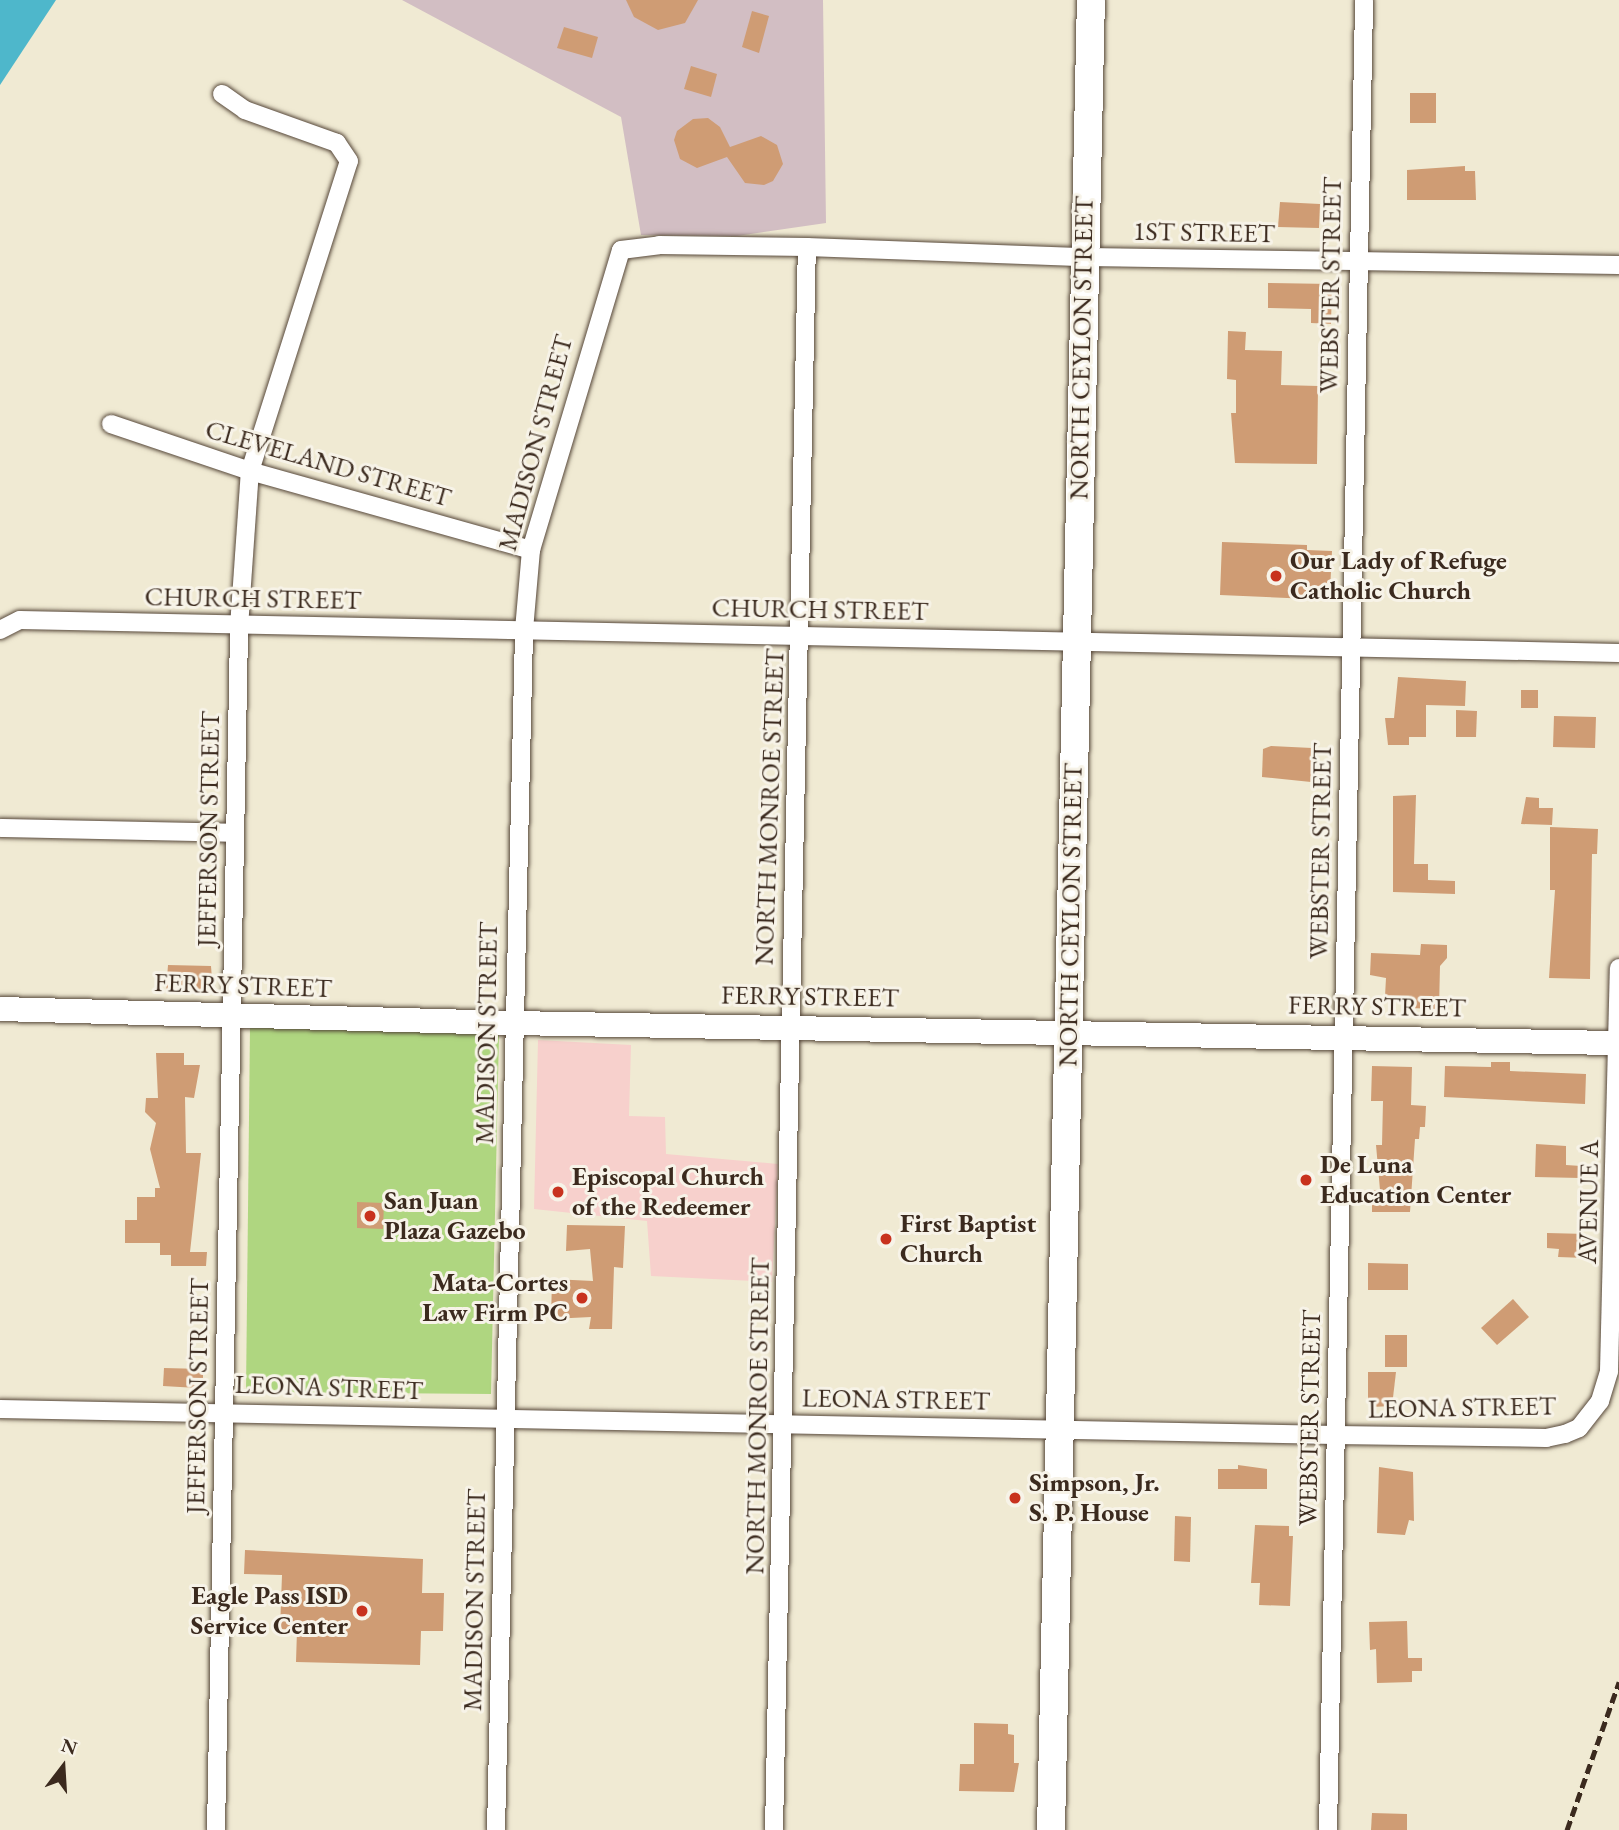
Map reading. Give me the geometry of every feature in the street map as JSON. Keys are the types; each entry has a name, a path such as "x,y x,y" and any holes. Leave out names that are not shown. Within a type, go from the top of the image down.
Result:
{"main road":[{"name":"NORTH CEYLON STREET","path":"1051,1830 1091,0"}],"street":[{"name":"WEBSTER STREET","path":"1328,1830 1356,260 1364,0"},
{"name":"JEFFERSON STREET","path":"216,1830 239,627 250,471 349,160 337,143 245,110 222,94"},
{"name":"1ST STREET","path":"621,250 660,245 807,247 1085,257 1619,265"},
{"name":"NORTH MONROE STREET","path":"774,1830 785,1424 790,1025 802,636 807,247"},
{"name":"MADISON STREET","path":"496,1830 512,1023 524,630 531,550 621,250"},
{"name":"CLEVELAND STREET","path":"111,424 250,471 531,550"},
{"name":"CHURCH STREET","path":"0,630 20,620 239,627 524,630 1619,653"},
{"path":"0,828 235,833"},
{"name":"AVENUE A","path":"1579,1428 1600,1401 1612,1348 1619,968"},
{"name":"FERRY STREET","path":"0,1009 512,1023 790,1025 1618,1043"},
{"name":"LEONA STREET","path":"0,1409 223,1411 506,1419 1546,1438 1579,1428"}],"shaded area":[{"path":"402,0 823,0 826,223 737,236 641,235 621,117"},
{"path":"538,1040 631,1045 629,1116 665,1117 666,1154 778,1164 772,1282 651,1276 647,1221 534,1209"}],"green space":[{"path":"250,1027 499,1034 491,1394 246,1392"}],"water":[{"path":"0,0 56,0 0,85"}],"building":[{"path":"626,0 698,0 685,23 658,30 634,17"},
{"path":"752,11 769,16 759,53 742,47"},
{"path":"564,27 598,37 592,58 557,48"},
{"path":"691,66 717,74 711,97 684,89"},
{"path":"1410,93 1436,93 1436,123 1410,123"},
{"path":"708,118 720,127 730,147 761,136 777,145 783,164 773,181 764,185 745,183 727,157 697,168 680,159 674,140 677,131 693,119"},
{"path":"1465,166 1465,171 1475,171 1476,200 1407,200 1407,170"},
{"path":"1280,202 1320,204 1319,228 1278,227"},
{"path":"1268,283 1332,284 1331,324 1311,323 1311,309 1268,308"},
{"path":"1228,331 1246,332 1245,350 1282,351 1281,385 1318,386 1317,464 1235,463 1231,413 1236,413 1236,380 1227,379"},
{"name":"Our Lady of Refuge Catholic Church","path":"1222,542 1307,545 1307,550 1332,551 1330,591 1310,590 1310,599 1220,595"},
{"path":"1398,677 1466,681 1465,706 1426,705 1426,737 1409,737 1409,745 1388,745 1385,718 1394,718"},
{"path":"1521,690 1538,690 1538,708 1521,708"},
{"path":"1456,710 1477,711 1476,737 1456,737"},
{"path":"1554,716 1596,717 1595,748 1553,747"},
{"path":"1271,746 1312,748 1311,782 1262,777 1263,749"},
{"path":"1416,795 1414,864 1428,864 1428,880 1455,881 1455,894 1393,892 1393,796"},
{"path":"1526,797 1539,798 1539,808 1553,808 1552,825 1521,824"},
{"path":"1550,827 1598,829 1597,854 1592,854 1590,979 1549,978 1555,890 1550,890"},
{"path":"1421,944 1447,945 1447,958 1440,966 1439,1009 1409,1008 1410,997 1385,996 1386,978 1370,975 1371,953 1420,955"},
{"path":"168,965 211,966 212,979 199,993 166,991"},
{"path":"156,1053 184,1053 184,1065 200,1065 194,1098 185,1097 186,1153 201,1153 190,1252 207,1252 206,1266 171,1266 171,1255 160,1255 160,1243 125,1243 125,1220 137,1220 137,1197 155,1197 155,1188 160,1188 150,1149 156,1123 145,1112 146,1098 158,1098"},
{"path":"1491,1062 1510,1062 1510,1071 1586,1074 1585,1104 1444,1097 1445,1066 1491,1067"},
{"path":"1372,1066 1412,1067 1411,1105 1426,1106 1425,1127 1420,1127 1419,1139 1415,1139 1410,1212 1372,1212 1372,1190 1380,1190 1376,1145 1382,1145 1383,1101 1371,1101"},
{"path":"1536,1144 1566,1146 1566,1165 1581,1166 1580,1178 1535,1177"},
{"name":"San Juan Plaza Gazebo","path":"357,1202 384,1203 383,1229 357,1228"},
{"path":"567,1225 625,1226 623,1268 614,1267 612,1329 589,1329 591,1317 551,1319 552,1279 593,1281 590,1249 566,1251"},
{"path":"1547,1233 1587,1234 1586,1258 1558,1257 1559,1249 1547,1248"},
{"path":"1368,1263 1408,1264 1408,1290 1368,1290"},
{"path":"1513,1299 1529,1317 1497,1345 1481,1328"},
{"path":"1385,1335 1407,1335 1407,1367 1385,1367"},
{"path":"164,1368 203,1369 203,1383 197,1388 163,1386"},
{"path":"1368,1372 1396,1372 1392,1406 1371,1407 1368,1402"},
{"path":"1238,1465 1267,1469 1267,1489 1218,1489 1218,1469 1238,1469"},
{"path":"1379,1467 1413,1472 1414,1521 1409,1520 1405,1535 1377,1533"},
{"path":"1175,1516 1191,1517 1190,1562 1174,1561"},
{"path":"1255,1525 1289,1526 1289,1536 1293,1536 1290,1606 1259,1605 1260,1583 1251,1583"},
{"name":"Eagle Pass ISD Service Center","path":"245,1550 423,1559 422,1593 444,1593 443,1631 421,1631 420,1665 296,1662 297,1630 280,1629 282,1575 244,1574"},
{"path":"1407,1621 1408,1658 1422,1658 1422,1671 1412,1671 1412,1682 1377,1683 1376,1649 1370,1650 1369,1622"},
{"path":"974,1723 1008,1724 1008,1734 1014,1735 1014,1763 1019,1763 1014,1792 959,1791 960,1764 974,1764"},
{"path":"1372,1813 1407,1814 1407,1830 1371,1830"}],"railway":[{"path":"1567,1830 1619,1682"}],"place":[{"name":"Our Lady of Refuge Catholic Church","path":"1276,576"},
{"name":"De Luna Education Center","path":"1306,1180"},
{"name":"Episcopal Church of the Redeemer","path":"558,1192"},
{"name":"San Juan Plaza Gazebo","path":"370,1216"},
{"name":"First Baptist Church","path":"886,1239"},
{"name":"Mata-Cortes Law Firm PC","path":"582,1298"},
{"name":"Simpson, Jr. S. P. House","path":"1015,1498"},
{"name":"Eagle Pass ISD Service Center","path":"362,1611"}]}
